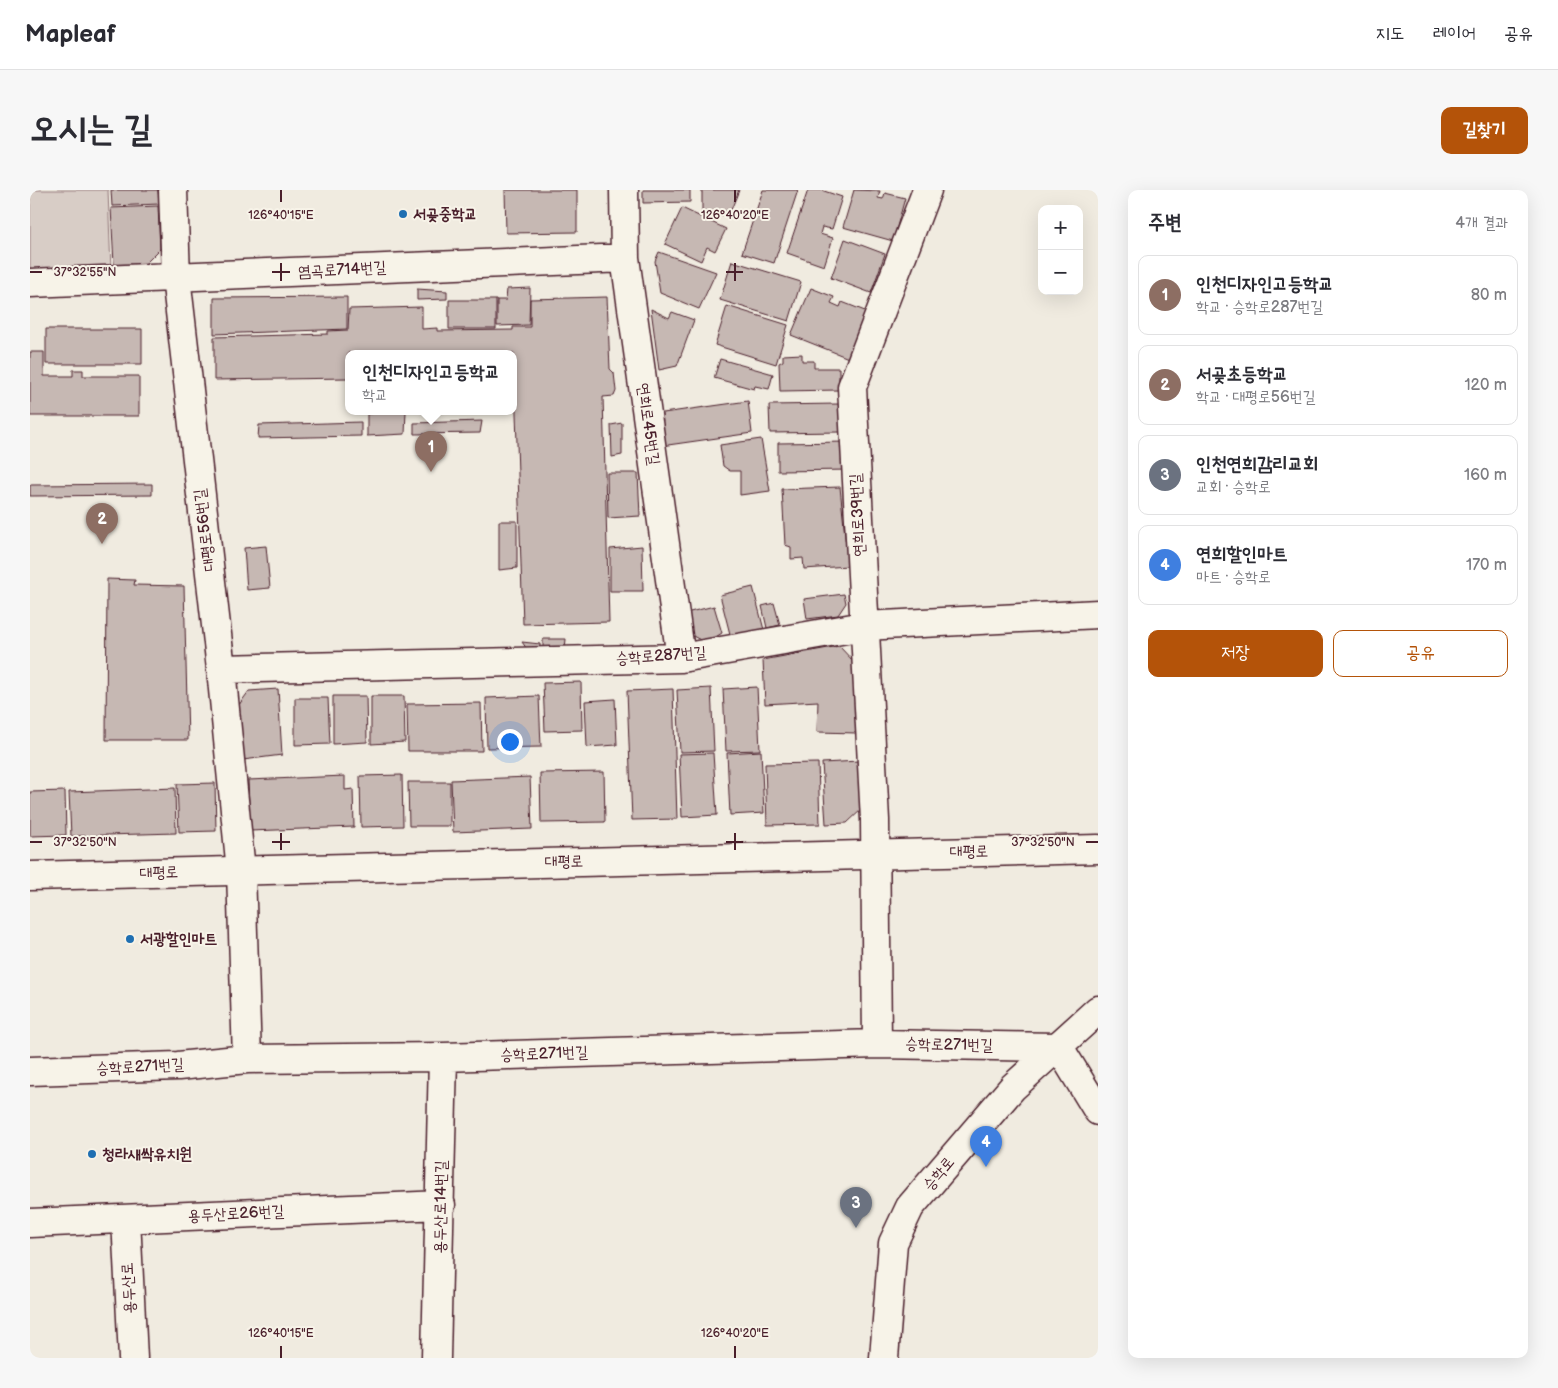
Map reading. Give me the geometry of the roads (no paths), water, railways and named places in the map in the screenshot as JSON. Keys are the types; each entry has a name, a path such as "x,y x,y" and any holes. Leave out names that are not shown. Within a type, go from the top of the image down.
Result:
{"street":[{"name":"대평로56번길","path":"174,190 176,277 221,669 241,871 247,1059"},
{"name":"연희로45번길","path":"624,190 625,258 681,658"},
{"name":"연희로39번길","path":"877,1044 875,854 852,387 927,190"},
{"name":"염곡로714번길","path":"30,283 625,258"},
{"name":"승학로287번길","path":"221,669 681,658 864,626 1098,614"},
{"name":"대평로","path":"30,876 1098,849"},
{"name":"승학로","path":"884,1358 893,1243 910,1207 1013,1087 1098,1010"},
{"name":"승학로271번길","path":"30,1071 178,1066 247,1059 443,1056 877,1044 1059,1047"},
{"path":"1059,1047 1098,1111"},
{"name":"용두산로14번길","path":"436,1358 443,1056"},
{"name":"용두산로26번길","path":"30,1223 441,1205"},
{"name":"용두산로","path":"126,1219 133,1358"}],"place":[{"name":"서곶중학교","path":"403,214"},
{"name":"인천디자인고등학교","path":"431,472"},
{"name":"서곶초등학교","path":"102,544"},
{"name":"서광할인마트","path":"130,939"},
{"name":"청라새싹유치원","path":"92,1154"},
{"name":"연희할인마트","path":"986,1167"},
{"name":"인천연희감리교회","path":"856,1228"}]}
